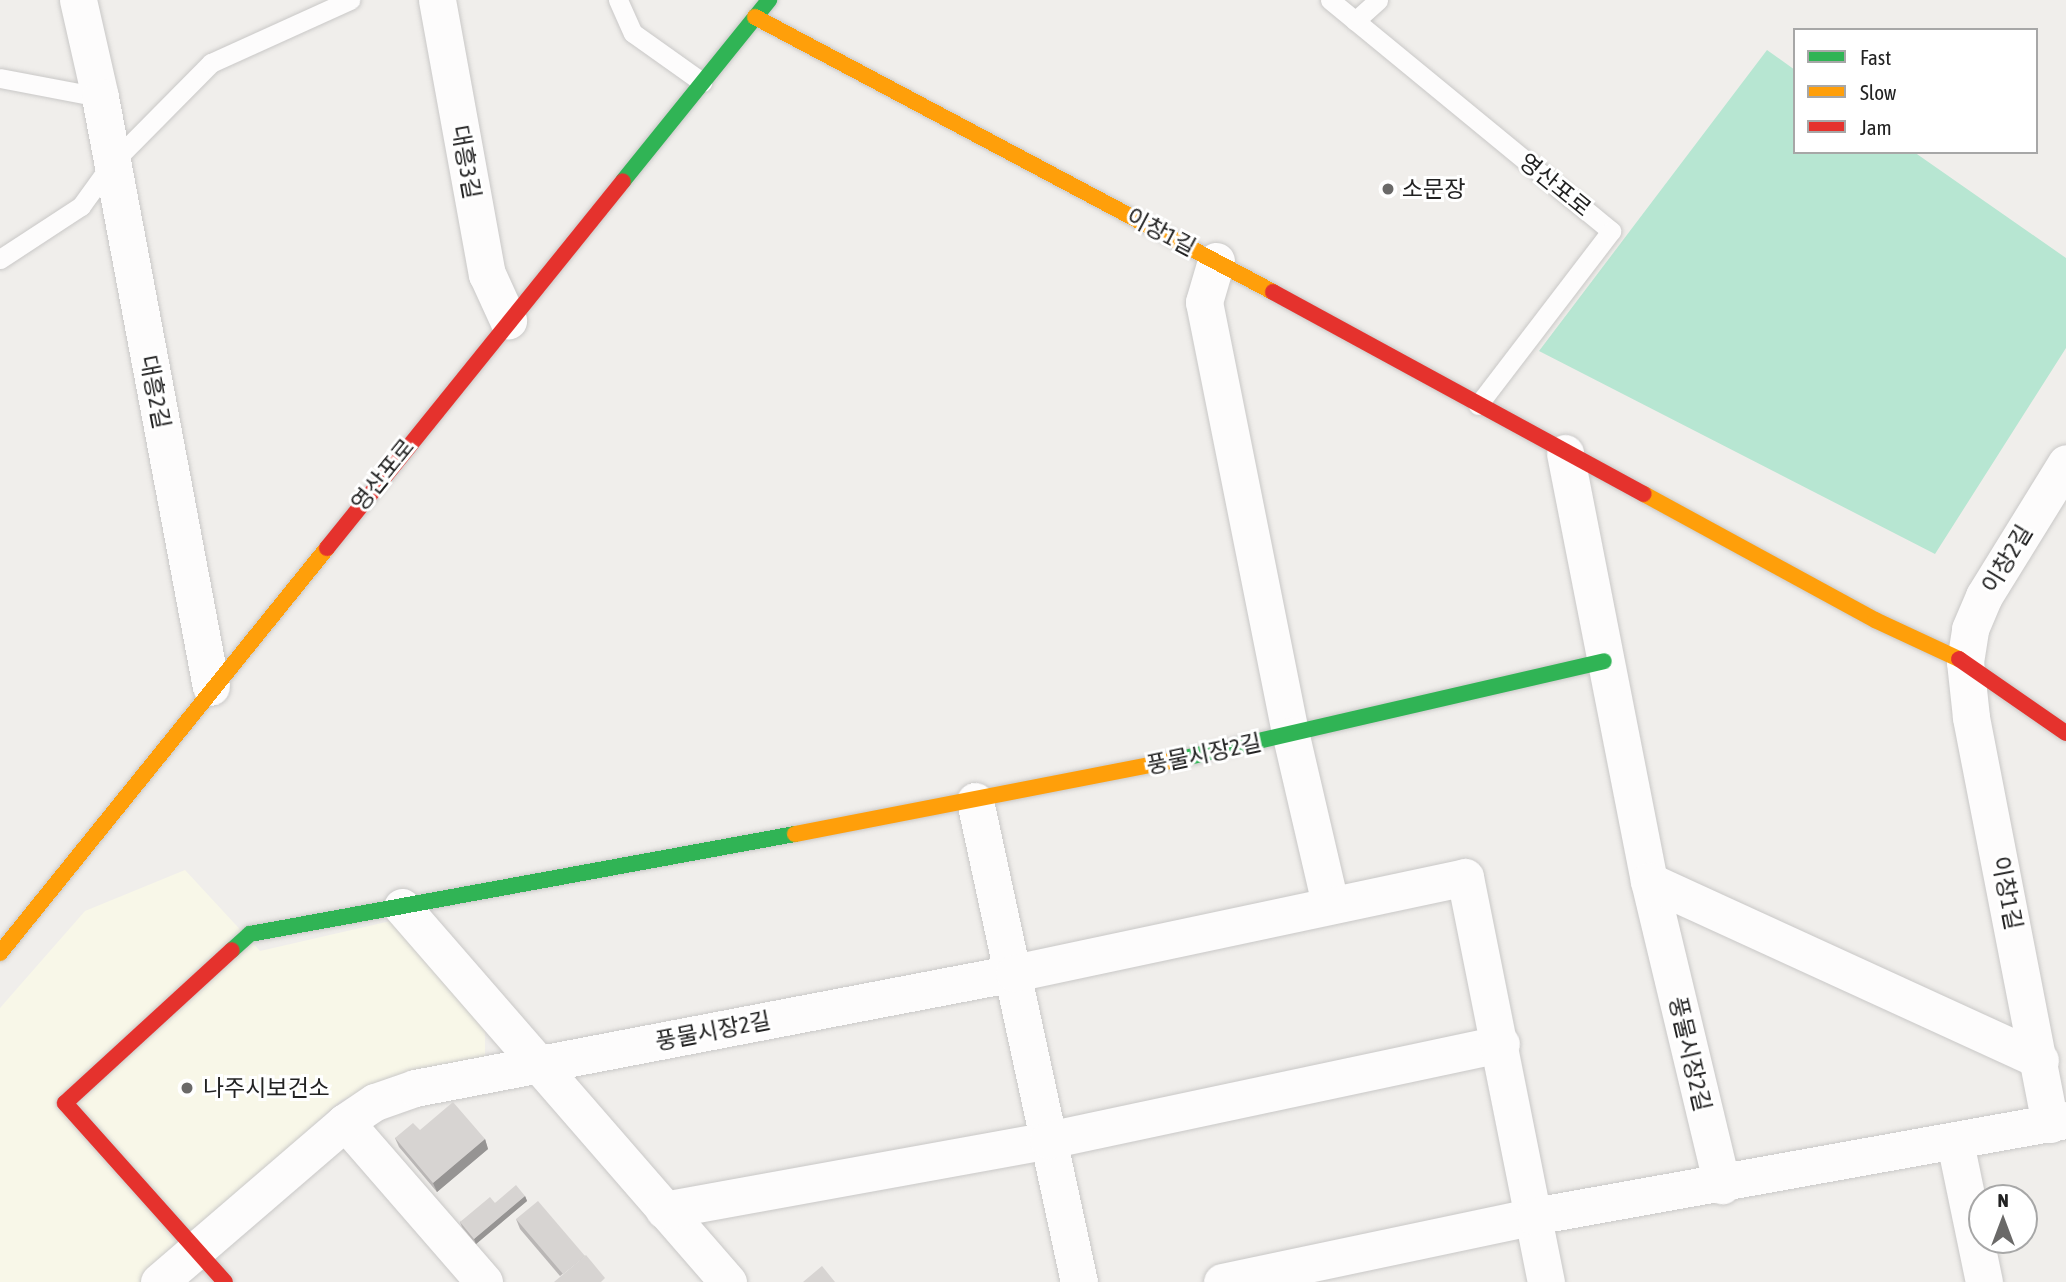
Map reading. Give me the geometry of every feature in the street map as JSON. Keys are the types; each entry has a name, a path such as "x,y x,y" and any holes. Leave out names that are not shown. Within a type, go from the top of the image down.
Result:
{"street":[{"name":"대흥2길","path":"78,0 100,97 211,687"},
{"name":"대흥3길","path":"437,0 487,274 508,320"},
{"name":"영산포로","path":"0,953 211,687 769,0"},
{"name":"이창1길","path":"755,16 1216,261 1564,453 1875,620 1965,662 2066,733"},
{"path":"1216,261 1204,302 1291,736 1330,904"},
{"path":"1564,453 1649,881 2040,1060"},
{"name":"이창2길","path":"1965,662 1970,629 1984,596 2066,463"},
{"name":"풍물시장2길","path":"196,1249 65,1103 250,934 975,801 1291,736 1604,661"},
{"name":"이창1길","path":"1965,662 1971,717 2040,1060 2058,1122"},
{"path":"975,801 1079,1282"},
{"name":"풍물시장2길","path":"159,1282 345,1122 375,1102 415,1088 1014,973 1465,877 1501,1044 1546,1282"},
{"name":"풍물시장2길","path":"1649,881 1722,1185"},
{"path":"402,907 536,1066 728,1282"},
{"path":"664,1210 1048,1140 1501,1044"},
{"path":"345,1122 484,1282"},
{"path":"1222,1282 1534,1216 1722,1185 2058,1122"},
{"path":"1955,1142 1984,1282"},
{"path":"196,1249 225,1282"}],"lane":[{"path":"0,259 81,206 112,163 211,63 350,0"},
{"path":"618,0 633,33 702,82"},
{"name":"영산포로","path":"1330,0 1611,231 1478,405"},
{"path":"1355,21 1378,0"},
{"path":"0,78 100,97"}],"shaded area":[{"name":"나주시보건소","path":"185,870 260,951 395,920 485,1026 485,1058 406,1076 341,1100 141,1282 0,1282 0,1008 85,911"}],"green space":[{"path":"1767,50 1793,69 1793,154 1917,154 2066,258 2066,348 1935,554 1539,351"}],"building":[{"path":"453,1102 485,1139 433,1183 395,1138 413,1123 420,1130"},
{"path":"516,1185 525,1196 474,1239 460,1222 490,1197 495,1203"},
{"path":"538,1201 585,1256 563,1274 516,1219"},
{"path":"586,1255 605,1278 601,1282 554,1282"},
{"path":"822,1266 835,1282 803,1282"}],"traffic: fast":[{"path":"623,181 769,0"},
{"path":"1176,760 1604,661"},
{"path":"232,950 250,934 795,834"}],"traffic: slow":[{"path":"755,17 1273,292"},
{"path":"1644,494 1875,620 1959,659"},
{"path":"0,953 327,548"},
{"path":"795,834 1176,760"}],"traffic: jam":[{"path":"327,548 623,181"},
{"path":"1273,292 1644,494"},
{"path":"1959,659 2066,733"},
{"path":"225,1282 65,1103 232,950"}],"place":[{"name":"소문장","path":"1388,189"},
{"name":"나주시보건소","path":"187,1088"}]}
